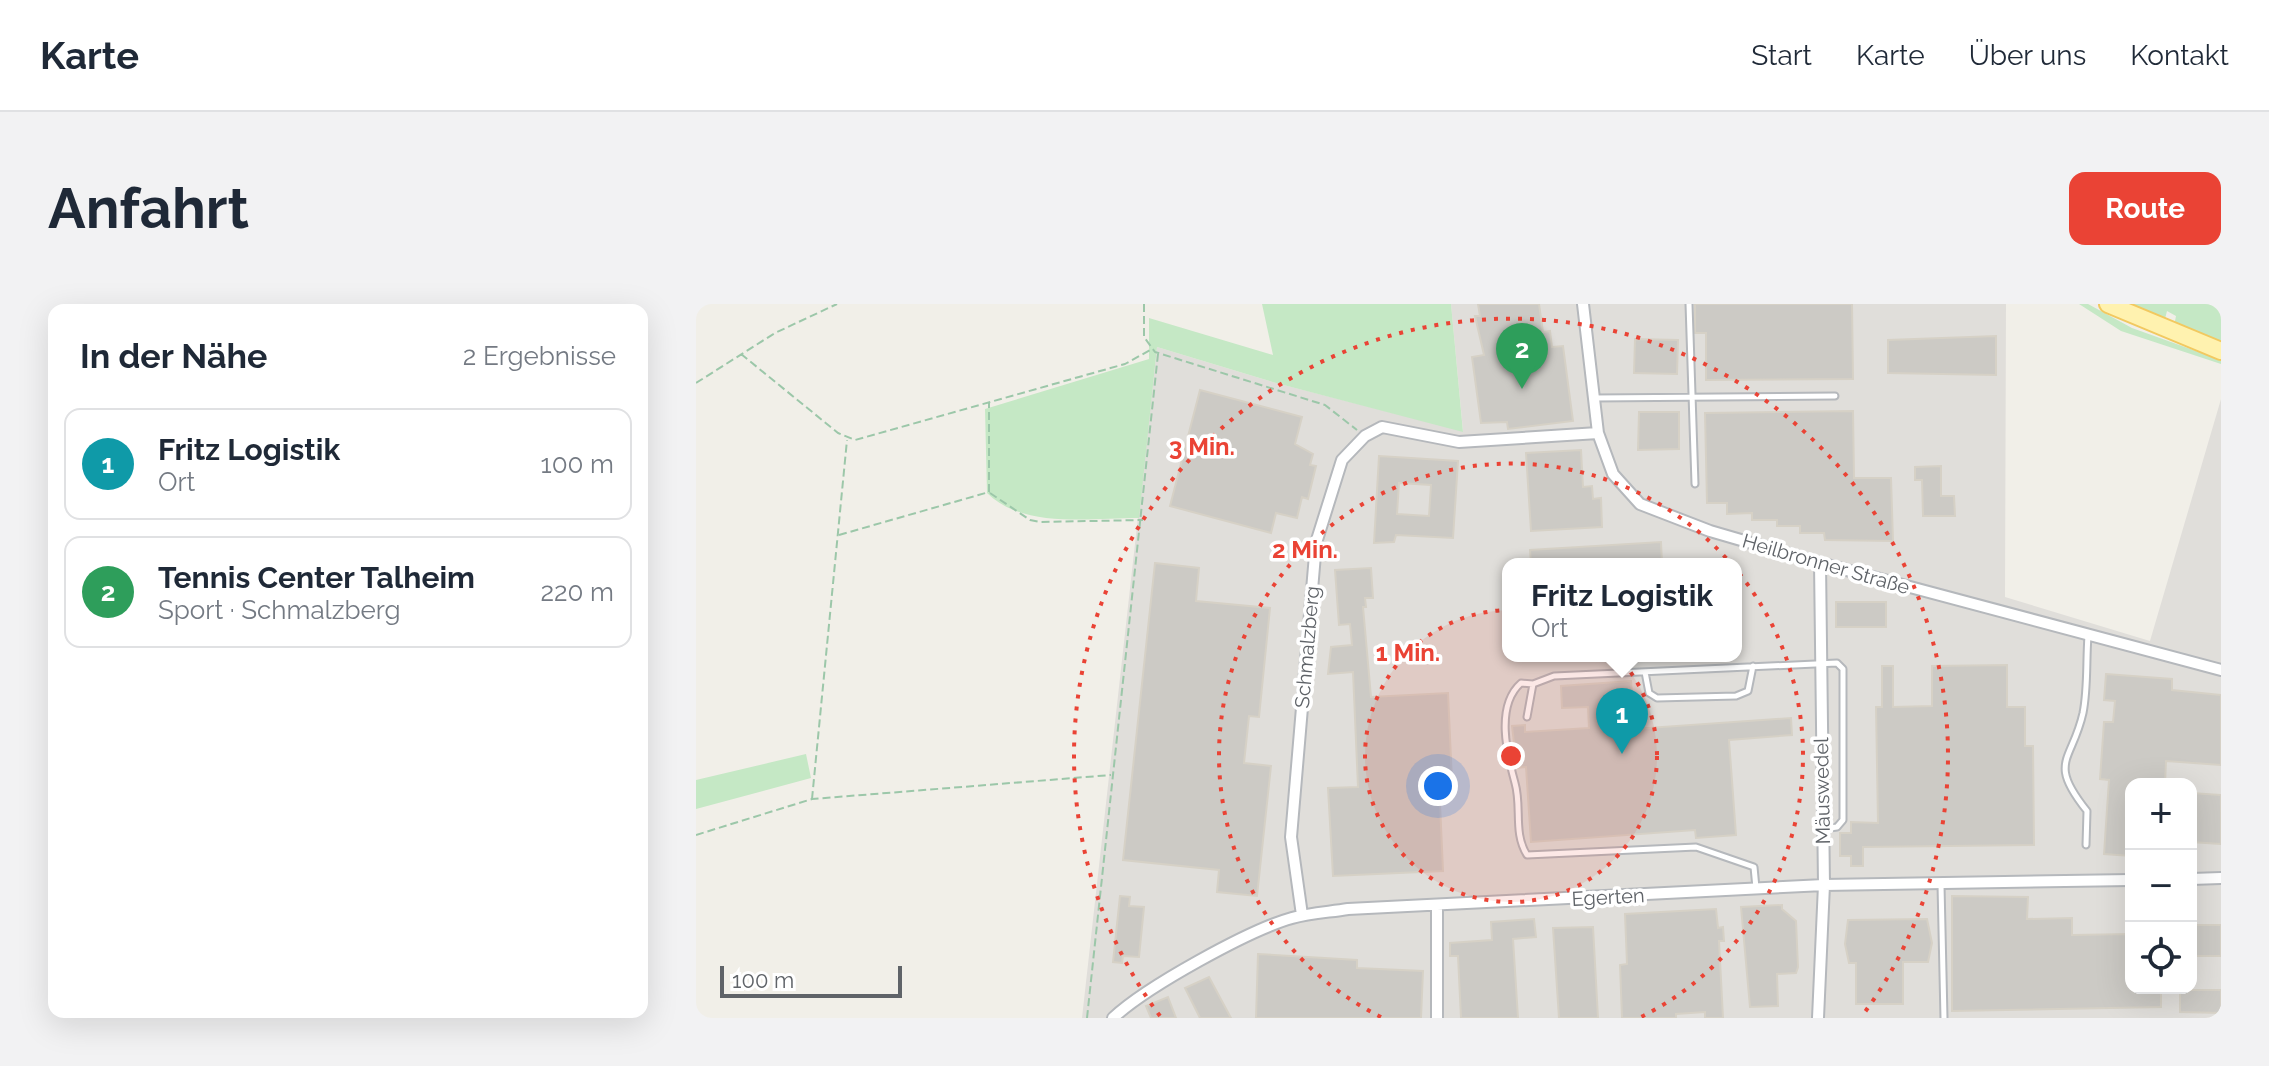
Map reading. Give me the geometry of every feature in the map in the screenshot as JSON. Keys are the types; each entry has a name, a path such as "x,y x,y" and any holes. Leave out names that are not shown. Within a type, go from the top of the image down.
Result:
{"main road":[{"path":"2108,304 2221,351"}],"street":[{"name":"Heilbronner Straße","path":"1583,304 1598,433 1613,474 1640,504 1710,531 1820,563 2221,670"},
{"path":"1365,436 1382,427 1459,442 1598,433"},
{"name":"Schmalzberg","path":"1302,915 1291,837 1316,543 1342,460 1365,436"},
{"name":"Mäuswedel","path":"1818,1018 1824,885 1820,563"},
{"path":"2197,879 2221,878"},
{"name":"Egerten","path":"1113,1018 1132,1000 1249,936 1302,915 1348,909 1824,885 2125,880"},
{"path":"1437,906 1437,1018"}],"lane":[{"path":"1689,304 1695,484"},
{"path":"1594,398 1835,396"},
{"path":"2086,845 2087,811 2069,788 2064,763 2082,714 2088,635"},
{"path":"1756,889 1754,867 1696,847 1527,855 1519,833 1506,719 1511,692 1521,683 1533,684 1554,676 1837,663 1843,669 1843,820 1837,827 1822,830"},
{"path":"1645,672 1649,693 1657,698 1736,696 1748,691 1753,666"},
{"path":"1527,717 1533,684"},
{"path":"1941,884 1944,1018"}],"path":[{"path":"696,383 775,333 835,304"},
{"path":"1144,304 1144,337 1158,354 1325,405 1365,436"},
{"path":"741,354 847,438 861,439 1125,364 1152,349"},
{"path":"1087,1018 1143,520 1158,354"},
{"path":"989,401 989,492"},
{"path":"812,799 847,438"},
{"path":"989,492 1030,520 1040,522 1143,520"},
{"path":"838,535 989,492"},
{"path":"696,835 812,799 1112,775"}],"shaded area":[{"path":"1451,304 2006,304 2005,597 2150,641 2221,399 2221,1018 1082,1018 1157,347 1276,383 1463,431"}],"green space":[{"path":"1262,304 1451,304 1463,432 1276,383 1157,347 1139,518 1079,520 1038,517 1002,504 987,493 985,409 1149,359 1149,318 1273,355"},
{"path":"2079,304 2088,304 2132,328 2221,360 2221,364 2121,331"},
{"path":"2122,304 2221,304 2221,343 2174,326 2176,316 2167,311 2164,323"},
{"path":"806,754 811,778 696,809 696,780"}],"building":[{"path":"1478,304 1539,304 1543,332 1550,331 1552,347 1563,346 1573,421 1508,429 1507,422 1481,423 1472,357 1484,355 1475,316 1480,316"},
{"path":"1695,304 1852,304 1853,379 1706,380 1706,333 1695,333"},
{"path":"1996,336 1996,375 1888,373 1888,340"},
{"path":"1635,339 1678,340 1677,374 1634,373"},
{"path":"1200,390 1302,417 1295,444 1313,454 1310,465 1316,466 1308,499 1302,497 1297,518 1276,513 1271,533 1170,506"},
{"path":"1853,411 1854,478 1891,478 1893,541 1825,540 1824,533 1800,533 1800,526 1777,526 1777,520 1752,520 1752,513 1727,514 1727,503 1707,503 1705,413"},
{"path":"1639,412 1679,412 1679,449 1638,450"},
{"path":"1581,450 1583,487 1592,486 1593,499 1601,498 1602,527 1531,531 1526,453"},
{"path":"1379,456 1458,461 1453,538 1396,535 1394,542 1374,543","holes":["1399,483 1431,485 1429,516 1397,514"]},
{"path":"1941,466 1941,496 1954,496 1955,516 1923,516 1922,480 1915,480 1915,467"},
{"path":"1661,542 1662,558 1531,558 1530,550"},
{"path":"1155,563 1199,568 1196,601 1270,608 1259,717 1249,716 1244,763 1271,766 1257,896 1217,892 1219,870 1123,860"},
{"path":"1371,568 1373,598 1365,598 1366,607 1363,607 1371,697 1448,693 1452,781 1439,781 1443,871 1333,876 1328,788 1358,787 1353,672 1328,674 1331,647 1352,645 1350,624 1339,625 1335,570"},
{"path":"1836,602 1886,602 1886,627 1836,627"},
{"path":"2007,665 2007,707 2025,707 2025,746 2033,746 2034,845 1863,847 1863,866 1851,866 1851,856 1840,856 1840,833 1851,833 1851,822 1878,823 1876,707 1882,707 1882,666 1893,666 1893,707 1932,706 1932,666"},
{"path":"2106,674 2172,679 2172,690 2221,695 2221,765 2166,761 2165,778 2125,778 2125,856 2104,854 2109,780 2100,779 2104,722 2113,722 2115,701 2104,700"},
{"path":"1631,681 1634,729 1791,718 1792,735 1729,740 1736,835 1696,838 1695,830 1531,842 1526,767 1517,768 1512,726 1525,725 1525,732 1589,728 1588,707 1562,708 1561,686"},
{"path":"2197,793 2221,795 2221,844 2197,842"},
{"path":"1120,896 1130,897 1129,906 1144,907 1139,957 1123,956 1122,963 1113,962"},
{"path":"1952,896 2028,897 2027,919 2072,918 2072,935 2125,934 2125,994 2161,994 2161,1007 1952,1011"},
{"path":"1782,905 1782,909 1796,921 1798,967 1796,973 1777,974 1778,1006 1750,1007 1741,907"},
{"path":"1716,909 1718,928 1723,927 1724,941 1719,941 1723,1018 1705,1018 1705,1012 1676,1014 1676,1018 1622,1018 1620,965 1627,964 1625,914"},
{"path":"1534,919 1536,937 1513,939 1518,1018 1461,1018 1458,956 1450,956 1450,943 1492,940 1491,922"},
{"path":"1927,919 1932,943 1928,962 1903,962 1903,1004 1856,1004 1856,963 1849,963 1845,944 1848,920"},
{"path":"2197,925 2221,925 2221,956 2197,956"},
{"path":"1593,927 1598,1018 1559,1018 1553,928"},
{"path":"1258,954 1357,960 1357,968 1423,971 1421,1018 1256,1018"},
{"path":"1209,977 1231,1018 1200,1018 1185,988"},
{"path":"2221,990 2221,1013 2180,1012 2180,994"},
{"path":"1168,997 1176,1018 1151,1018 1146,1006"}],"place":[{"name":"Tennis Center Talheim","path":"1522,389"},
{"name":"Fritz Logistik","path":"1622,754"}]}
